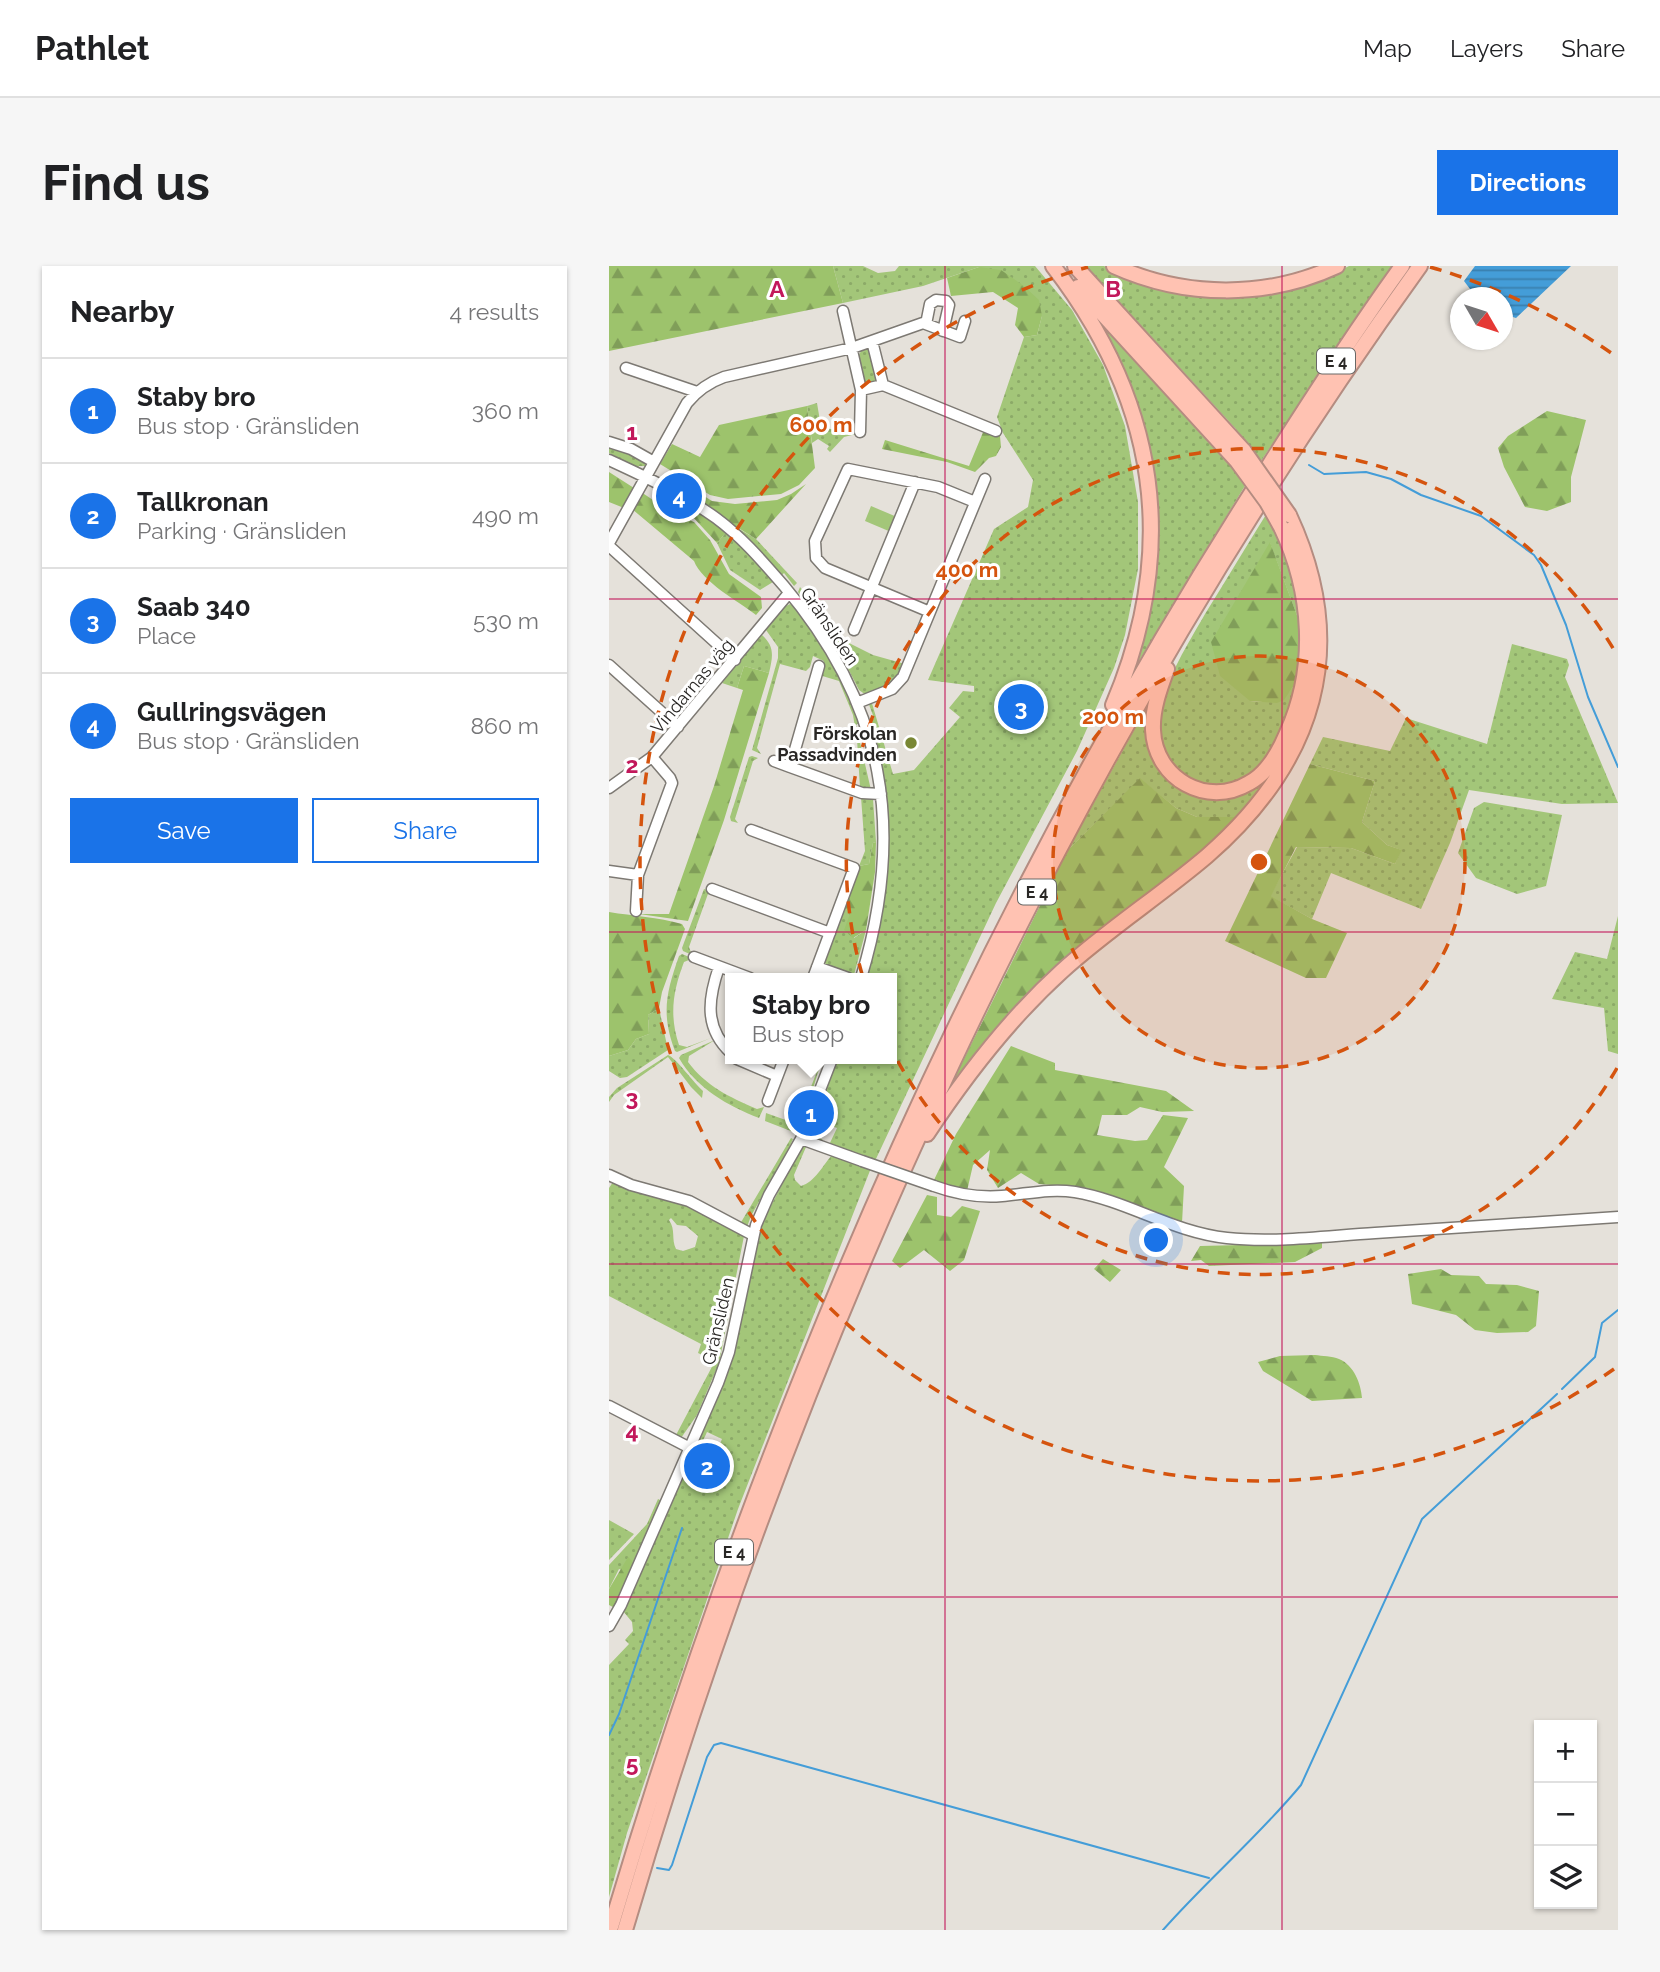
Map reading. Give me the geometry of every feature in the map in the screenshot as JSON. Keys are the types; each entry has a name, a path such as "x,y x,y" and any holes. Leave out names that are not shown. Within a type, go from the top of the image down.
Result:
{"highway":[{"path":"1056,266 1240,456"},
{"path":"1056,266 1091,319 1122,381 1138,431 1150,503 1149,571 1136,640 1124,679 1083,775"},
{"path":"903,1172 974,1067 1021,1010 1073,961 1225,839 1266,795 1286,765 1301,734 1319,663 1317,595 1312,576 1285,521 1267,502 1240,456 1075,266"},
{"path":"1114,266 1163,284 1216,291 1271,287 1296,282 1337,266"},
{"name":"E 4","path":"610,1930 672,1729 779,1429 826,1314 935,1067 995,942 1083,775 1191,588 1329,372 1402,266"},
{"name":"E 4","path":"625,1930 686,1734 797,1422 903,1172 1002,961 1064,840 1183,630 1327,400 1420,266"},
{"path":"1183,630 1155,708 1153,727 1157,751 1169,771 1189,786 1214,793 1237,790 1263,772 1274,759 1292,724 1305,672 1307,628 1302,582 1285,521"}],"street":[{"path":"926,324 930,304 936,300 946,301 949,305 943,331"},
{"path":"843,310 861,390 860,432"},
{"path":"735,660 609,545 687,403 697,393 724,377 852,348 926,324 960,337 965,321"},
{"path":"872,341 883,385"},
{"path":"626,368 697,393"},
{"path":"861,390 883,385 996,431"},
{"path":"609,442 631,449 654,462"},
{"name":"Gränsliden","path":"609,460 703,509 729,528 746,543 789,593 829,646 857,703 873,752 881,794 884,824 883,880 878,918 862,973"},
{"path":"930,612 822,566 815,554 815,541 848,469 937,487 975,502"},
{"path":"857,703 891,689 900,681 985,478"},
{"path":"854,630 915,482"},
{"name":"Vindarnas väg","path":"609,788 652,757 789,593"},
{"path":"609,665 678,727"},
{"path":"790,766 819,666"},
{"path":"636,911 638,875 672,783 652,757"},
{"path":"773,761 862,793 881,794"},
{"path":"751,830 854,868 815,973"},
{"path":"609,871 638,875"},
{"path":"712,889 830,933"},
{"path":"694,957 736,973"},
{"path":"719,967 710,997 710,1017 717,1037 725,1047"},
{"path":"817,967 834,973"},
{"path":"749,1064 777,1076"},
{"path":"768,1101 782,1064"},
{"name":"Gränsliden","path":"609,1626 621,1605 690,1448 729,1352 753,1235 765,1205 801,1139 830,1064"},
{"path":"801,1139 967,1195 983,1197 1046,1191 1075,1192 1179,1228 1239,1239 1311,1237 1618,1217"},
{"path":"609,1175 631,1185 689,1201 753,1235"},
{"path":"609,1406 690,1448"}],"green space":[{"path":"609,266 833,266 843,303 609,351"},
{"path":"833,266 863,266 878,273 895,271 899,266 1035,266 1072,310 1103,365 1125,426 1138,502 1138,569 1125,635 1114,668 1077,751 996,903 875,1161 829,1145 837,1128 824,1123 818,1137 823,1140 822,1143 810,1137 807,1132 835,1064 897,1064 897,973 867,973 881,913 887,851 884,790 869,724 874,718 868,702 871,700 893,774 914,770 960,717 949,708 963,691 974,692 974,686 928,680 994,529 1028,507 1033,480 1003,433 997,417 1024,337 1037,335 1042,316 979,267 923,286 843,303"},
{"path":"1086,266 1104,266 1130,279 1249,296 1290,290 1323,279 1349,266 1393,266 1261,461 1235,428"},
{"path":"979,267 1001,270 1039,300 1042,316 1037,335 1024,337 1015,325 1018,308 993,292 951,296 947,278"},
{"path":"1101,320 1208,437 1246,484 1136,666 1132,666 1154,567 1124,371 1098,322"},
{"path":"863,347 872,350 877,381 869,384 863,381 859,355"},
{"path":"817,403 821,427 856,434 844,437 830,452 827,449 829,446 818,439 812,443 807,406"},
{"path":"807,406 815,468 799,485 781,494 728,499 710,495 660,464 672,444 700,457 719,425"},
{"path":"1547,411 1586,420 1571,477 1571,502 1547,511 1525,507 1504,467 1498,448 1508,436"},
{"path":"984,430 1000,436 1001,447 996,456 989,458 975,472 947,462 882,449 885,440 969,466"},
{"path":"609,445 647,462 645,466 638,468 609,453"},
{"path":"609,472 634,488 624,508 609,502"},
{"path":"677,479 712,501 735,504 777,500 806,484 756,539 673,487"},
{"path":"641,492 671,512 694,522 710,540 729,574 761,597 762,608 756,615 712,584 694,561 632,509"},
{"path":"666,499 697,513 700,510 727,531 717,543 691,515 664,502"},
{"path":"871,506 897,517 891,532 865,521"},
{"path":"1267,513 1286,556 1302,629 1270,543 1250,701 1275,702 1284,698 1299,678 1283,727 1272,751 1258,770 1240,782 1221,786 1203,785 1187,778 1173,766 1163,751 1159,732 1163,698 1185,649"},
{"path":"1286,520 1302,561 1311,601 1315,639 1312,676 1303,713 1294,734 1307,683 1311,632 1307,587 1284,523"},
{"path":"734,526 756,539 797,583 794,586 784,573 781,576"},
{"path":"727,531 773,582 760,590 730,570 717,543"},
{"path":"1270,542 1302,629 1299,678 1284,700 1277,703 1250,701 1220,676 1211,642"},
{"path":"800,587 841,639 873,655 905,664 894,680 866,695 859,690 835,643 798,592"},
{"path":"790,604 800,611 821,639 848,694 860,722 856,725 871,790 860,788 853,715 839,681 819,675 824,661 813,656 806,671 780,664 757,748 761,754 752,750 778,658 778,647 766,630 767,626 782,608"},
{"path":"761,634 769,643 772,652 769,673 744,666 737,688 722,683"},
{"path":"1512,644 1567,659 1569,665 1565,677 1618,803 1562,804 1469,790 1450,843 1421,909 1331,873 1312,919 1270,896 1297,847 1351,848 1395,864 1401,850 1387,845 1362,822 1375,781 1310,764 1323,737 1390,751 1406,718 1487,744"},
{"path":"744,666 769,673 724,820 688,921 639,914 669,914 714,786 743,690 737,688"},
{"path":"1153,696 1149,740 1157,762 1178,786 1207,797 1221,797 1236,795 1249,789 1268,775 1294,734 1288,748 1267,783 1240,817 1197,817 1176,808 1140,779 1067,851"},
{"path":"749,757 758,758 753,761 735,819 738,823 731,821 730,817"},
{"path":"1310,764 1375,781 1362,822 1387,845 1402,850 1395,864 1351,848 1296,847 1271,896 1312,919 1347,933 1326,978 1306,978 1225,941"},
{"path":"1140,778 1176,808 1197,817 1240,817 1205,851 1086,944 953,1088 950,1087 1067,851"},
{"path":"861,797 873,799 876,842 873,843 869,864 859,866 865,851"},
{"path":"1484,802 1562,815 1546,886 1517,894 1476,878 1458,853 1474,808"},
{"path":"876,842 875,872 866,930 853,938 844,930 851,911 844,909 859,866 869,864 873,843"},
{"path":"704,889 709,891 689,947 692,955 682,948"},
{"path":"844,909 851,911 854,938 866,930 855,973 824,963"},
{"path":"609,912 682,924 685,929 662,992 659,1008 648,1015 649,1034 636,1039 628,1050 609,1056"},
{"path":"1618,916 1618,1054 1608,1051 1604,1008 1552,999 1575,952 1607,959"},
{"path":"682,954 694,959 684,962 675,993 673,1013 679,1045 687,1047 711,1038 677,1052 668,1026 667,1003 675,969"},
{"path":"659,1008 668,1050 627,1077 620,1078 609,1071 609,1056 628,1050 636,1039 649,1034 648,1015"},
{"path":"715,1040 689,1056 688,1062 702,1078 719,1090 757,1109 764,1107 759,1118 714,1095 694,1078 679,1058"},
{"path":"1011,1046 1055,1063 1055,1070 1166,1091 1194,1111 1162,1112 1140,1107 1127,1115 1102,1115 1097,1135 1135,1141 1147,1140 1163,1115 1188,1118 1164,1167 1184,1186 1182,1223 1087,1188 1039,1184 1021,1173 998,1188 987,1170 990,1150 973,1165 967,1191 934,1180 956,1134"},
{"path":"668,1055 703,1091 702,1098 668,1057 614,1095 609,1102 609,1097 617,1088"},
{"path":"820,1064 796,1133 765,1121 766,1113 797,1122"},
{"path":"791,1138 793,1139 789,1148 747,1227 740,1224"},
{"path":"802,1146 806,1147 794,1175 801,1186 815,1177 832,1155 871,1168 738,1509 627,1833 609,1897 609,1665 629,1644 625,1640 633,1631 632,1622 623,1611 692,1451 697,1453 690,1470 706,1476 722,1439 707,1432 700,1447 696,1445 733,1354 762,1223"},
{"path":"613,1182 688,1204 744,1236 719,1363 697,1415 681,1438 676,1435 715,1361 698,1353 701,1344 609,1296 609,1188","holes":["671,1218 677,1225 686,1226 698,1236 695,1247 683,1251 676,1249 669,1220"]},
{"path":"927,1195 937,1197 937,1215 951,1217 962,1206 980,1211 964,1260 950,1271 924,1250 900,1268 892,1261"},
{"path":"1322,1243 1322,1248 1295,1262 1209,1266 1201,1260 1191,1261 1200,1246"},
{"path":"1103,1259 1121,1270 1110,1282 1094,1269"},
{"path":"1441,1269 1451,1275 1479,1276 1486,1284 1517,1285 1539,1291 1536,1326 1528,1332 1497,1333 1475,1330 1456,1315 1412,1304 1408,1274"},
{"path":"1315,1355 1336,1358 1349,1366 1358,1381 1362,1398 1312,1401 1263,1371 1258,1362 1280,1356"},
{"path":"658,1499 664,1502 631,1573 619,1569 609,1589 609,1565 647,1524"},
{"path":"609,1520 634,1534 609,1560"},
{"path":"628,1557 632,1561 631,1573 615,1608 609,1605 609,1589"}],"water":[{"path":"1475,266 1571,266 1516,318 1513,317 1513,287 1468,287 1464,281"}],"waterway":[{"path":"1309,465 1324,474 1366,472 1391,479 1421,495 1481,516 1534,555 1541,565 1566,625 1588,697 1618,767"},
{"path":"1562,1389 1595,1357 1602,1323 1618,1310"},
{"path":"1163,1930 1301,1785 1422,1519 1557,1394"},
{"path":"609,1735 619,1714 682,1528"},
{"path":"657,1868 669,1870 672,1865 707,1757 714,1745 721,1743 1209,1878"}],"place":[{"name":"Gullringsvägen","path":"679,496"},
{"name":"Saab 340","path":"1021,707"},
{"name":"Förskolan Passadvinden","path":"911,743"},
{"name":"Staby bro","path":"811,1113"},
{"name":"Tallkronan","path":"707,1466"}]}
